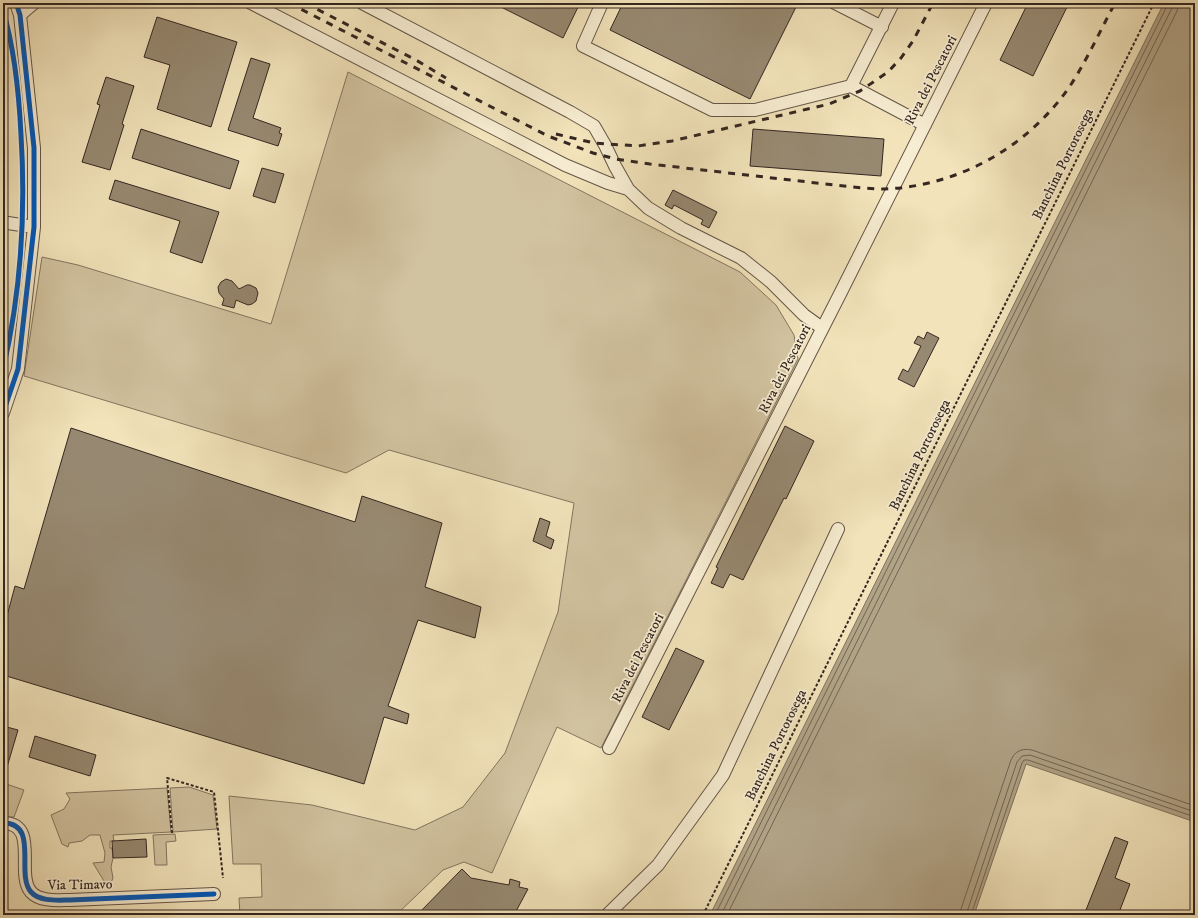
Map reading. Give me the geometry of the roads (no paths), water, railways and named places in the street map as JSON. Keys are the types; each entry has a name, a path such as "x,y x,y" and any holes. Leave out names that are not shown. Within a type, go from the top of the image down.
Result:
{"street":[{"path":"3,412 18,369 34,227 34,148 20,15 16,3"},
{"path":"20,15 34,3"},
{"path":"251,3 565,165 608,183 628,189"},
{"path":"362,3 594,126 628,189 648,208 681,228 741,258 771,282 804,316 822,328"},
{"path":"601,3 583,46 712,110 755,110 851,86 925,125"},
{"path":"834,3 882,27"},
{"path":"851,86 893,3"},
{"name":"Riva dei Pescatori","path":"609,748 986,3"},
{"path":"8,223 34,227"},
{"path":"607,915 658,865 723,775 838,529"},
{"name":"Via Timavo","path":"3,823 16,825 21,830 24,840 27,885 31,893 39,897 50,900 70,900 214,894"}],"water":[{"path":"1164,3 1195,3 1195,822 1026,764 974,915 710,915"}],"railway":[{"path":"289,3 548,136 593,153 616,159 650,164 873,189 912,186 939,180 965,171 990,159 1013,145 1053,108 1070,86 1088,56 1115,3"},
{"path":"305,3 416,60 446,78"},
{"path":"556,134 594,143 638,146 672,141 829,104 860,91 888,72 901,58 913,41 933,3"}]}
